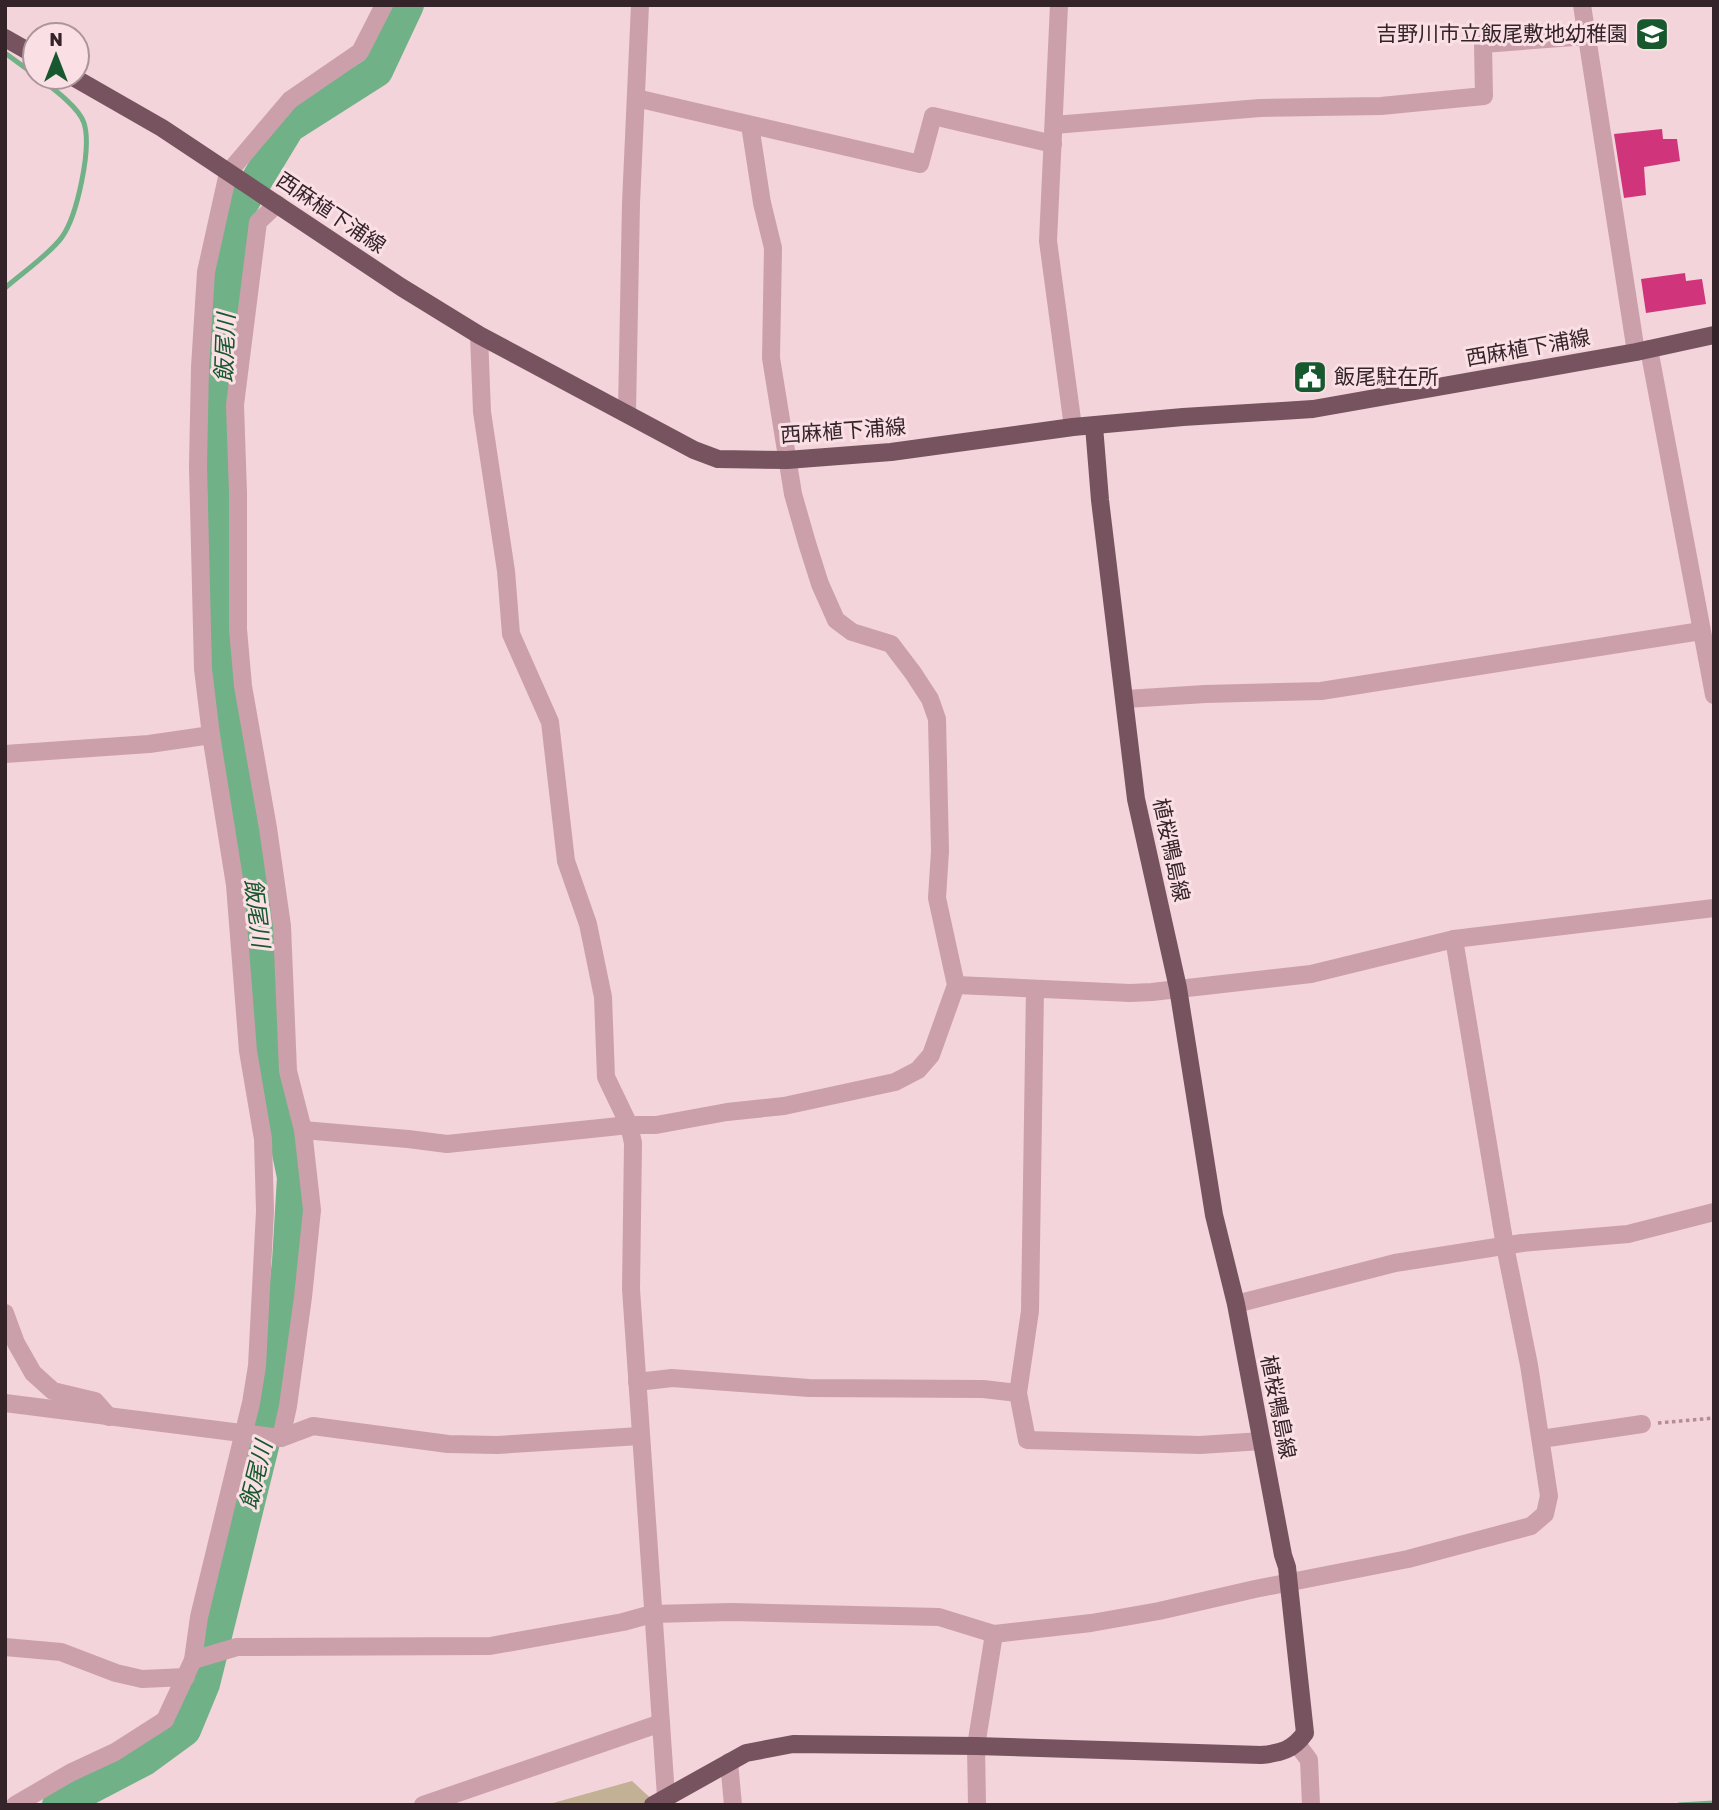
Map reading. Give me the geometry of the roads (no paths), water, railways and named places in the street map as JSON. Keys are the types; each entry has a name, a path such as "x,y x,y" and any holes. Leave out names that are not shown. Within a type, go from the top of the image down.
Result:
{"main road":[{"path":"5,38 21,47"},
{"name":"西麻植下浦線","path":"91,87 162,128 401,287 479,335 694,450 718,459 787,460 891,452 1073,427 1313,409 1642,351 1714,335"},
{"name":"植桜鴨島線","path":"1094,426 1100,500 1136,799 1178,988 1214,1215 1236,1304 1289,1583 1305,1733 1297,1744"},
{"path":"660,1800 746,1753 793,1744 975,1746 1261,1755 1288,1751 1297,1744"}],"street":[{"path":"15,1805 70,1773 115,1752 165,1720 189,1669 211,1563 244,1433 257,1366 265,1212 263,1139 248,1051 235,885 203,669 198,466 206,272 233,176 290,100 360,52 384,5"},
{"path":"627,412 631,203 640,5"},
{"path":"1059,5 1048,241 1073,427"},
{"path":"1582,5 1642,351 1714,695"},
{"path":"1054,125 1260,108 1381,106 1484,96 1483,44 1587,36"},
{"path":"636,98 920,164 933,116 1052,144"},
{"path":"303,1130 447,1144 629,1125 656,1125 727,1112 784,1106 895,1082 918,1070 931,1055 956,985 937,898 940,851 937,719 924,690 891,644 852,632 836,620 820,584 807,543 793,494 771,358 773,248 761,203 750,124"},
{"path":"273,202 258,222 235,405 239,493 238,629 243,686 282,926 288,1071 303,1130 312,1210 303,1297 281,1438"},
{"path":"479,335 482,412 506,570 511,634 550,722 566,861 588,924 603,997 606,1077 629,1125 633,1143 631,1289 661,1723 660,1800"},
{"path":"1126,699 1321,691 1702,631"},
{"path":"5,754 149,744 211,736"},
{"path":"956,985 1130,993 1311,975 1454,940 1714,908"},
{"path":"5,1647 61,1653 116,1673 142,1679 189,1669 237,1647 490,1646 652,1614 731,1612 939,1617 994,1634 1091,1623 1145,1613 1408,1559 1531,1526 1545,1514 1549,1496 1530,1365 1505,1246 1454,940"},
{"path":"1034,989 1030,1311 1018,1393 1027,1440 1200,1446 1262,1441"},
{"path":"1236,1304 1395,1263 1505,1246 1628,1234 1714,1212"},
{"path":"5,1313 16,1343 33,1373 53,1391 95,1401 109,1417"},
{"path":"637,1382 672,1378 809,1388 983,1389 1018,1393"},
{"path":"5,1403 281,1438 313,1426 448,1444 497,1446 640,1436"},
{"path":"1541,1439 1642,1424"},
{"path":"978,1805 975,1746 994,1634"},
{"path":"423,1805 661,1723"},
{"path":"1297,1744 1309,1760 1311,1805"},
{"path":"729,1762 733,1805"}],"waterway":[{"name":"飯尾川","path":"58,1805 144,1760 185,1730 204,1684 271,1414 288,1262 293,1177 274,1086 261,941 226,678 222,423 229,273 238,211 289,127 377,71 408,5"},
{"path":"5,53 21,65"},
{"path":"5,288 62,237 78,198 85,165 84,123 77,110 55,91"},
{"path":"1679,1805 1714,1803"}],"place":[{"name":"吉野川市立飯尾敷地幼稚園","path":"1652,34"},
{"name":"飯尾駐在所","path":"1310,377"}]}
